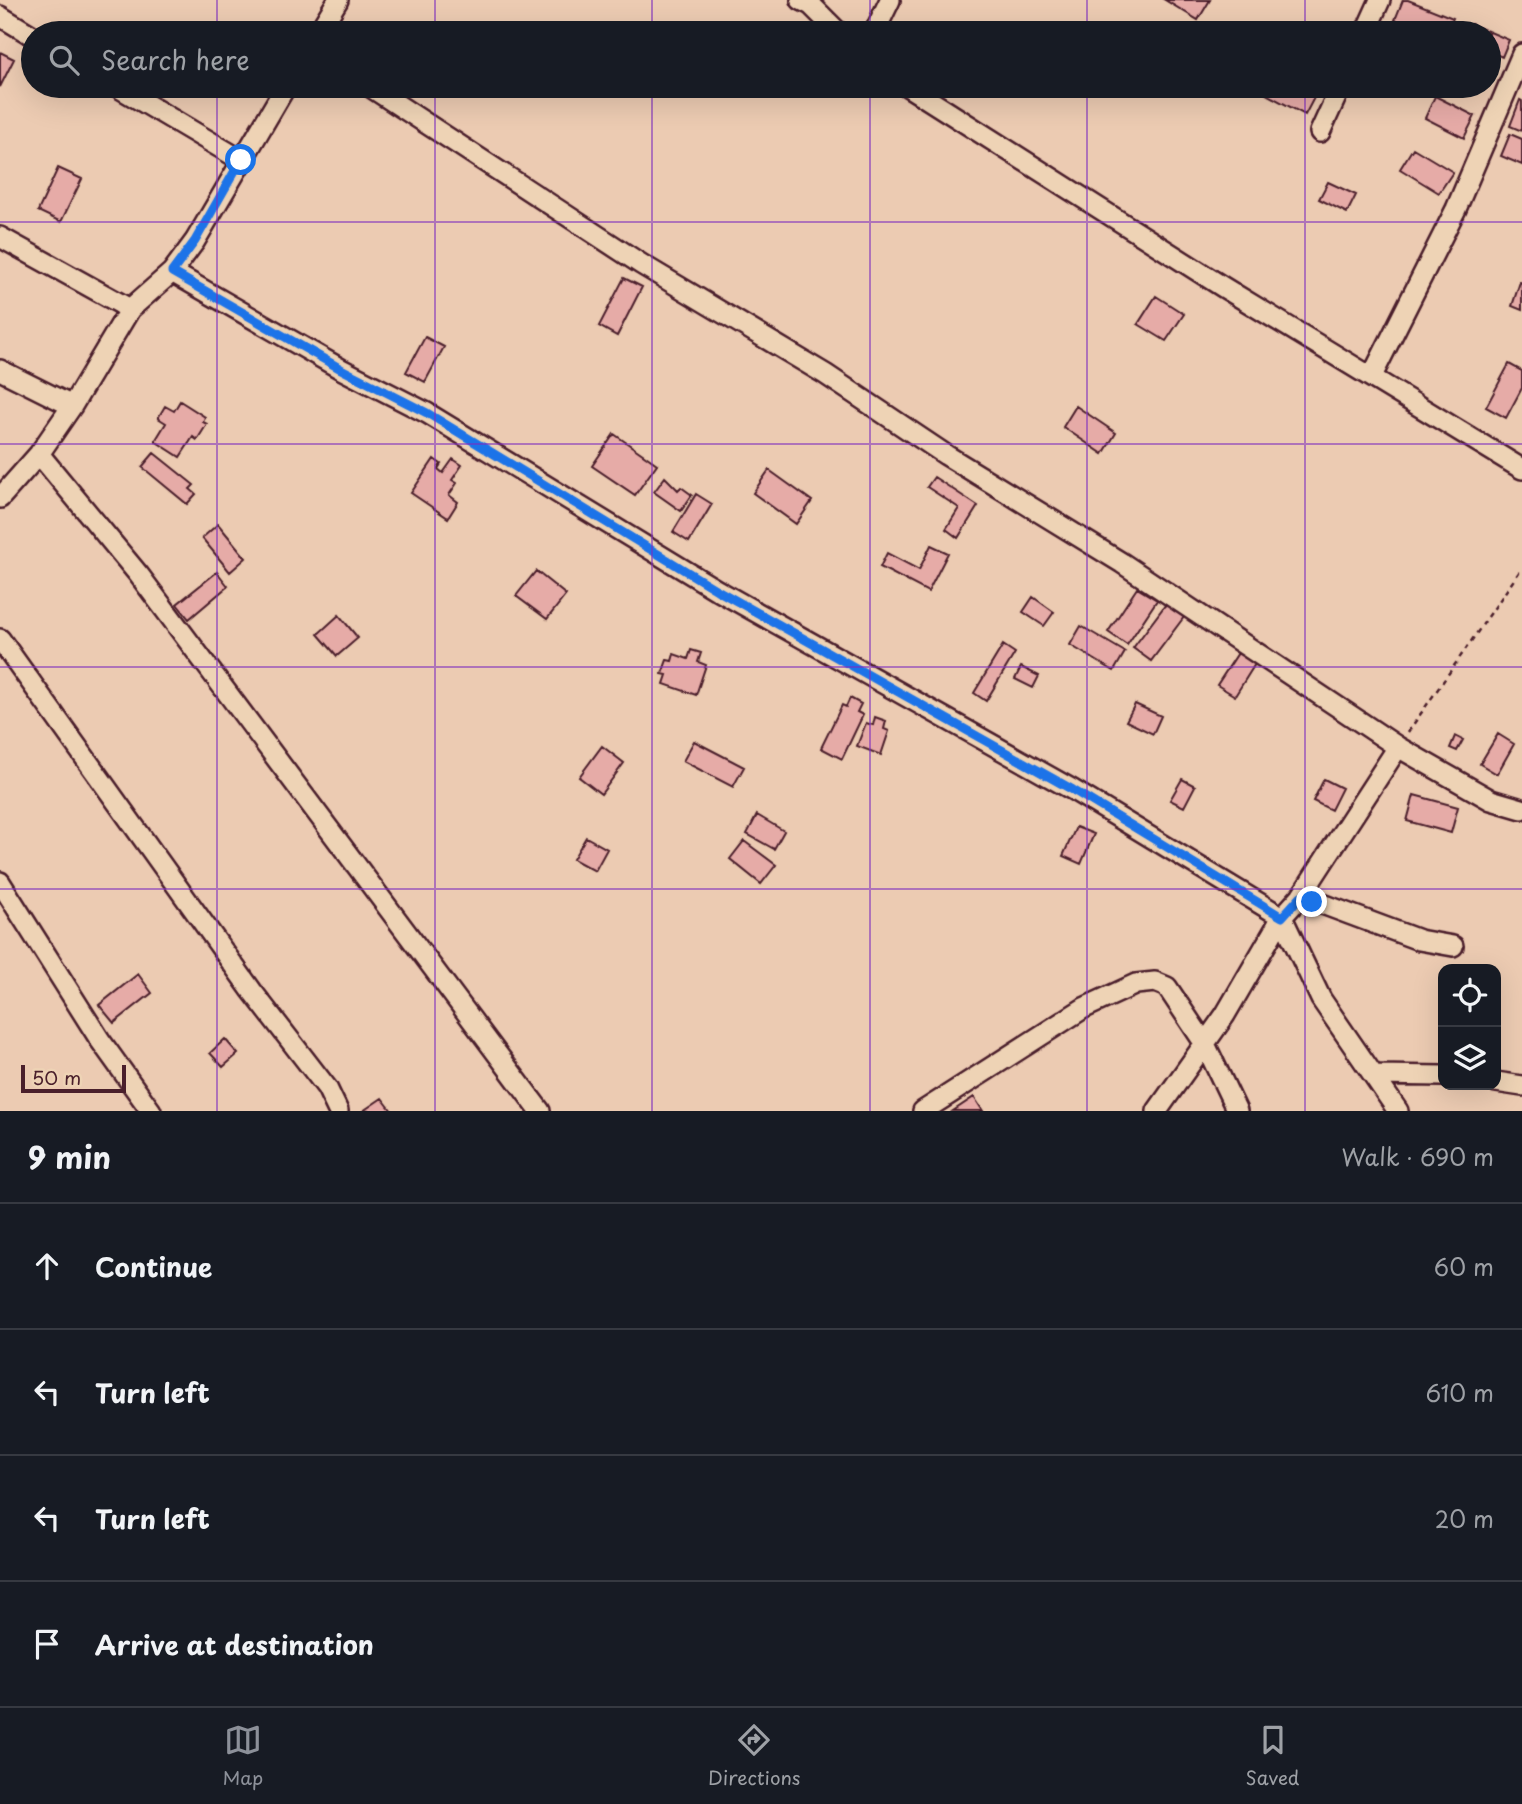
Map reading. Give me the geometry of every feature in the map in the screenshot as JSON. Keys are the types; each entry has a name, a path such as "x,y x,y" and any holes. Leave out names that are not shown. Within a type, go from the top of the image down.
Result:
{"street":[{"path":"325,21 338,0"},
{"path":"801,0 811,5 827,21"},
{"path":"880,21 891,0"},
{"path":"1370,21 1380,0"},
{"path":"0,16 21,29"},
{"path":"1372,376 1456,209 1522,54"},
{"path":"136,98 241,160"},
{"path":"0,498 38,454 72,406 130,309 172,272 195,241 279,98"},
{"path":"387,98 641,264 825,374 946,456 1122,563 1398,747 1491,800 1522,809"},
{"path":"926,98 1223,287 1522,470"},
{"path":"1320,132 1336,98"},
{"path":"0,237 130,309"},
{"path":"172,272 341,369 427,413 717,590 1073,790 1282,917 1321,999 1398,1111"},
{"path":"0,370 72,406"},
{"path":"38,454 139,575 540,1111"},
{"path":"0,639 252,991 327,1088 338,1111"},
{"path":"1157,1111 1225,1015 1282,917 1301,896 1398,747"},
{"path":"0,882 100,1040 152,1111"},
{"path":"1301,896 1419,940 1453,946"},
{"path":"923,1111 1084,1008 1136,984 1155,982 1167,987 1205,1044 1237,1111"},
{"path":"1375,1075 1438,1076"},
{"path":"1501,1083 1522,1086"}],"path":[{"path":"1398,747 1522,568"}],"building":[{"path":"1165,0 1210,0 1198,20"},
{"path":"1403,0 1453,18 1452,21 1395,20"},
{"path":"1501,37 1509,40 1501,57"},
{"path":"0,52 14,59 0,87"},
{"path":"1273,98 1314,98 1305,115"},
{"path":"1434,98 1475,116 1464,138 1425,118"},
{"path":"1520,100 1522,101 1522,131 1510,126"},
{"path":"1510,134 1522,139 1522,165 1501,156"},
{"path":"1413,148 1453,172 1439,193 1400,169"},
{"path":"58,168 82,179 61,222 38,211"},
{"path":"1328,182 1356,195 1347,213 1319,199"},
{"path":"624,278 642,287 617,336 599,326"},
{"path":"1520,282 1522,283 1522,310 1512,306"},
{"path":"1156,296 1184,314 1166,341 1138,324"},
{"path":"425,337 444,347 425,382 406,372"},
{"path":"1509,364 1522,371 1522,388 1506,418 1486,407"},
{"path":"180,401 205,417 203,422 207,424 197,440 193,437 180,457 155,441 166,423 158,418 165,406 174,411"},
{"path":"1076,406 1116,433 1103,454 1063,427"},
{"path":"614,434 657,464 635,495 592,466"},
{"path":"154,453 194,485 190,489 196,494 187,504 142,467"},
{"path":"434,459 441,464 438,469 443,473 453,459 462,465 452,480 457,483 449,495 458,502 448,518 411,493"},
{"path":"769,470 812,501 796,524 753,493"},
{"path":"665,477 678,490 681,487 692,495 681,511 654,492"},
{"path":"934,477 978,506 958,538 946,529 959,508 927,487"},
{"path":"696,494 712,504 689,542 673,532"},
{"path":"218,524 246,558 230,572 202,538"},
{"path":"931,545 948,553 928,592 880,567 887,553 919,570"},
{"path":"536,571 566,595 547,619 516,596"},
{"path":"217,572 228,586 189,619 177,604"},
{"path":"1137,588 1157,600 1127,645 1108,632"},
{"path":"1033,597 1054,612 1044,626 1023,612"},
{"path":"1166,604 1184,617 1151,661 1133,648"},
{"path":"339,615 358,638 337,656 318,634"},
{"path":"1081,626 1125,652 1114,671 1070,645"},
{"path":"1003,645 1015,653 986,701 974,693"},
{"path":"691,650 701,653 698,662 706,665 696,695 664,684 667,675 662,674 667,660 672,661 674,654 688,659"},
{"path":"1238,653 1255,664 1235,696 1217,685"},
{"path":"1021,667 1039,676 1033,688 1015,679"},
{"path":"850,698 861,704 857,712 863,715 842,759 821,748 842,705 846,707"},
{"path":"1135,704 1161,716 1153,734 1126,721"},
{"path":"875,717 886,721 884,729 889,731 881,755 857,746 866,723 873,725"},
{"path":"1498,734 1514,744 1497,774 1480,764"},
{"path":"1455,736 1463,740 1457,751 1450,748"},
{"path":"694,741 744,767 733,787 683,761"},
{"path":"602,746 624,763 601,794 579,777"},
{"path":"1182,779 1195,786 1184,807 1170,800"},
{"path":"1324,779 1342,788 1331,810 1313,801"},
{"path":"1414,795 1458,807 1451,833 1407,821"},
{"path":"757,815 784,831 774,849 747,834"},
{"path":"1076,827 1094,834 1081,864 1063,856"},
{"path":"586,837 607,849 595,871 573,859"},
{"path":"744,841 776,865 761,884 730,859"},
{"path":"138,974 152,993 114,1023 99,1005"},
{"path":"225,1039 238,1054 223,1067 210,1053"},
{"path":"974,1097 983,1111 953,1111"},
{"path":"382,1098 392,1111 363,1111"}],"route":[{"path":"241,160 195,241 172,272 341,369 427,413 717,590 1073,790 1282,917 1301,896 1312,902"}]}
